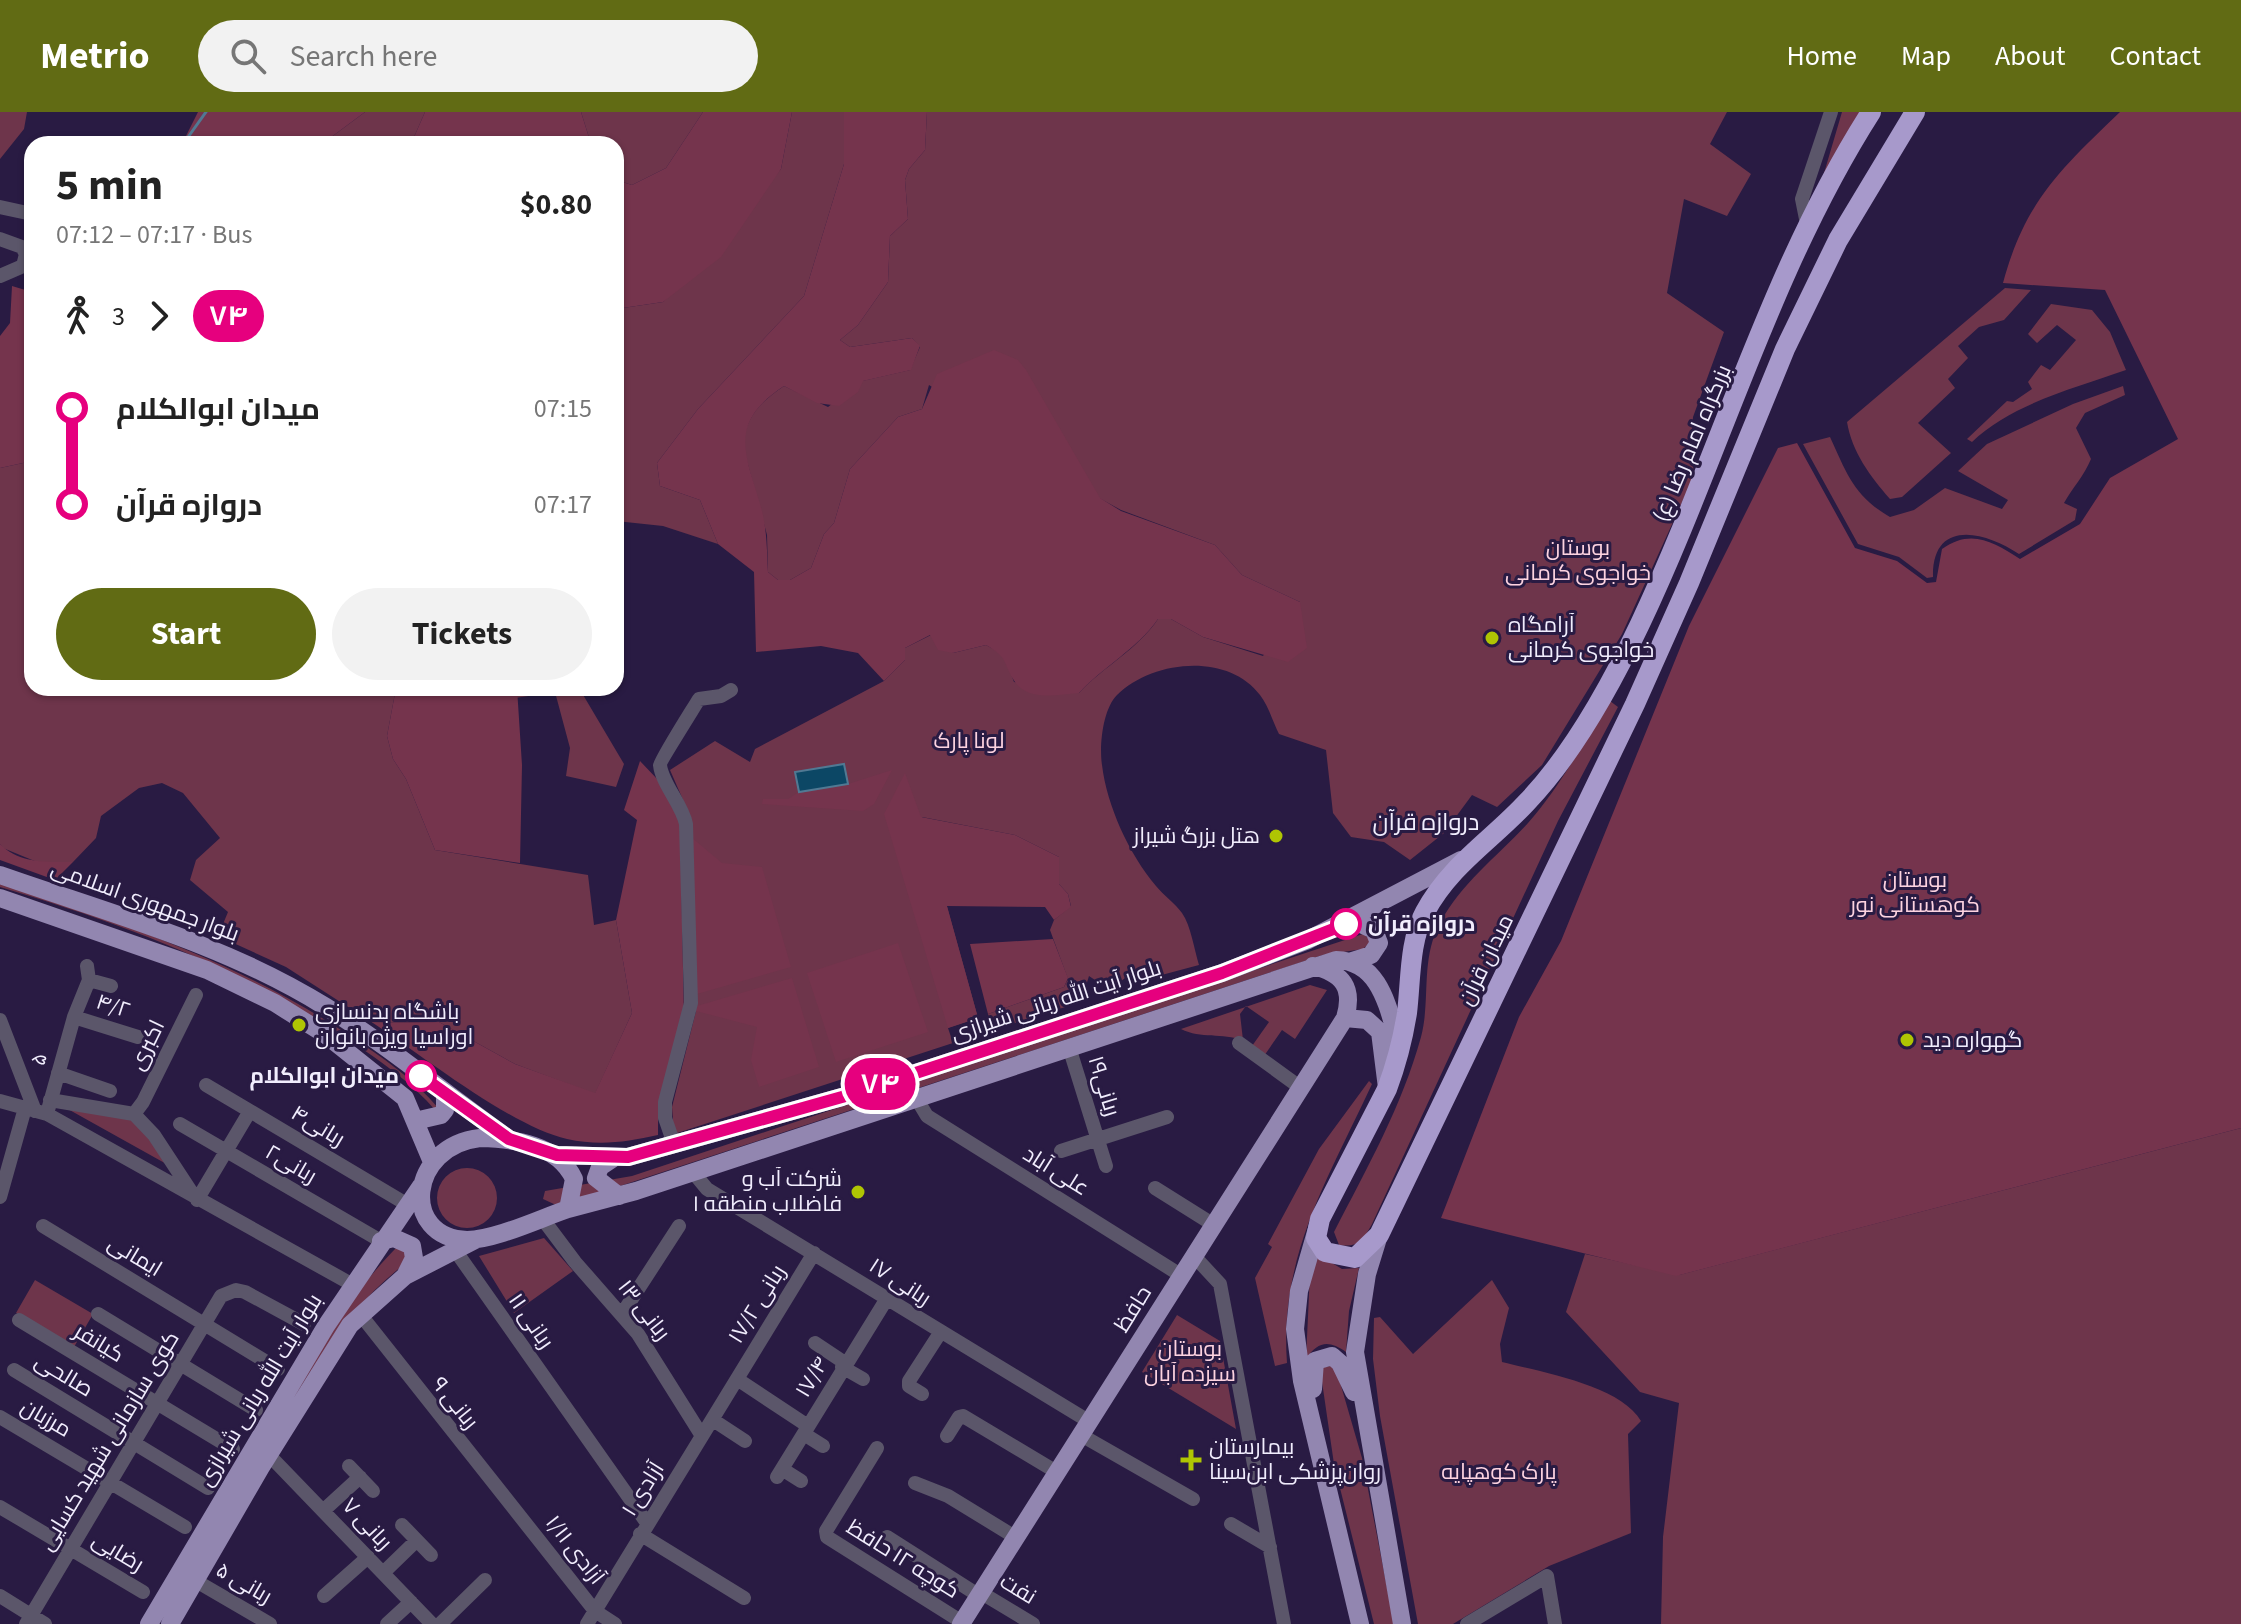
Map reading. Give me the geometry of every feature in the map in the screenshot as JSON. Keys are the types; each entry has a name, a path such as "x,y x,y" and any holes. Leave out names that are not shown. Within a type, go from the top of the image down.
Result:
{"highway":[{"name":"بزرگراه امام رضا (ع)","path":"1461,860 1543,784 1584,726 1639,626 1705,476 1807,224 1871,112"},
{"name":"میدان قرآن","path":"1379,1235 1635,704 1689,583 1785,349 1838,240 1915,112"},
{"path":"1379,1235 1355,1258 1338,1258 1325,1252 1316,1238 1320,1219 1387,1089 1399,1044 1419,924 1461,860"}],"main road":[{"name":"بلوار آیت الله ربانی شیرازی","path":"557,1155 612,1159 674,1144 842,1097 1222,973 1353,920 1461,860"},
{"name":"بلوار جمهوری اسلامی","path":"0,875 201,943 252,967 327,1007 509,1139"},
{"name":"بلوار جمهوری اسلامی","path":"0,898 207,970 275,1003 326,1035 397,1091 411,1107 432,1162"},
{"path":"568,1209 574,1179 557,1155 509,1139 464,1140 432,1162 421,1186 423,1208 435,1227 454,1238 477,1239 693,1172 1313,966 1371,955 1379,943 1374,930 1353,920"},
{"path":"1352,961 1367,969 1377,983 1399,1044"},
{"path":"1313,966 1329,970 1345,983 1350,1002 1345,1018 1367,1020 1380,1032 1387,1089"},
{"name":"حافظ","path":"961,1623 1345,1018"},
{"path":"415,1121 441,1115 445,1110 445,1093"},
{"path":"612,1159 600,1167 596,1178 619,1196"},
{"name":"بلوار آیت الله ربانی شیرازی","path":"149,1624 222,1515 353,1285 421,1186"},
{"path":"1320,1219 1299,1291 1295,1329 1302,1381 1360,1624"},
{"path":"1379,1235 1367,1274 1355,1352 1402,1624"},
{"path":"381,1241 394,1238 412,1246 414,1258 405,1276"},
{"name":"بلوار آیت الله ربانی شیرازی","path":"170,1624 196,1581 222,1515 269,1455 326,1359 360,1314 405,1276 477,1239"},
{"path":"1314,1427 1312,1370 1315,1361 1322,1356 1332,1356 1340,1363 1364,1417"}],"street":[{"path":"1807,224 1802,199 1831,112"},
{"path":"0,207 24,212"},
{"path":"0,239 24,250"},
{"path":"0,276 23,266 24,262"},
{"path":"674,1144 665,1118 665,1102 691,1003 686,824 683,810 660,767 662,755 683,731 699,699 721,696 731,690"},
{"name":"۵","path":"0,1197 58,1073 88,973 111,986"},
{"name":"اکبری","path":"134,1114 143,1102 196,995"},
{"name":"۴/۲","path":"74,1017 138,1037"},
{"path":"0,1020 5,1052 40,1108 197,1200 353,1285"},
{"path":"1239,1043 1301,1088"},
{"name":"ربانی۱۹","path":"1069,1047 1106,1166"},
{"path":"58,1073 110,1091"},
{"name":"ربانی۴","path":"206,1085 408,1205"},
{"name":"علی آباد","path":"915,1096 927,1116 1182,1276"},
{"path":"0,1101 40,1108 134,1114 154,1135 197,1200"},
{"path":"197,1200 250,1111"},
{"path":"1061,1151 1167,1117"},
{"name":"ربانی۲","path":"180,1124 381,1241"},
{"name":"ربانی ۱۷","path":"693,1172 707,1189 940,1333 1193,1499"},
{"path":"1155,1188 1214,1225"},
{"name":"ربانی ۱۳","path":"542,1218 575,1262 622,1314 702,1436"},
{"name":"ایمانی","path":"43,1226 278,1369"},
{"path":"622,1314 679,1226"},
{"name":"ربانی ۱۱","path":"455,1250 644,1529"},
{"name":"ربانی ۱۷/۲","path":"737,1379 814,1253"},
{"path":"1194,1256 1220,1284 1284,1624"},
{"name":"کوی سازمانی شهید کسایی","path":"28,1620 221,1296 236,1290 304,1324"},
{"name":"۱۷/۴","path":"801,1481 780,1473 886,1300"},
{"path":"98,1314 256,1410"},
{"name":"ربانی ۹","path":"360,1314 520,1517"},
{"name":"کیانفر","path":"19,1320 233,1449"},
{"path":"922,1394 909,1386 909,1381 940,1333"},
{"path":"815,1343 863,1379"},
{"name":"صالحی","path":"14,1370 208,1488"},
{"path":"737,1379 823,1446"},
{"name":"آزادی ۱","path":"591,1618 737,1379"},
{"path":"947,1436 959,1417 963,1416 1055,1471"},
{"name":"مرزبان","path":"0,1417 185,1527"},
{"path":"713,1420 745,1441"},
{"name":"کوچه ۱۲ حافظ","path":"877,1448 826,1531 827,1537 961,1623"},
{"name":"ربانی ۷","path":"269,1455 432,1624"},
{"path":"324,1510 354,1472 373,1491"},
{"path":"915,1483 948,1496 1015,1537"},
{"name":"رضایی","path":"0,1507 143,1592"},
{"name":"آزادی ۱/۱۱","path":"520,1517 591,1618 615,1624"},
{"path":"1231,1524 1270,1547"},
{"path":"402,1525 431,1555"},
{"path":"644,1529 744,1598"},
{"name":"نفت","path":"887,1537 1033,1624"},
{"path":"383,1573 416,1541"},
{"path":"324,1596 368,1557"},
{"path":"1467,1624 1547,1576 1555,1624"},
{"path":"440,1624 485,1580"},
{"name":"ربانی ۵","path":"196,1581 270,1624"},
{"path":"0,1596 28,1620 45,1624"},
{"path":"387,1624 411,1602"}],"green space":[{"path":"0,112 27,112 24,129 0,159"},
{"path":"198,112 365,112 333,136 186,136"},
{"path":"365,112 425,112 414,136 333,136"},
{"path":"425,112 581,112 588,136 414,136"},
{"path":"581,112 703,112 666,168 632,185 624,182 624,136 588,136"},
{"path":"703,112 792,112 781,169 721,257 663,302 624,308 624,182 632,185 666,168"},
{"path":"792,112 844,112 844,164 804,296 698,409 657,463 660,486 700,500 718,544 663,526 624,522 624,308 663,302 781,169"},
{"path":"844,112 927,112 925,150 909,169 905,180 908,219 890,236 888,282 858,325 840,340 850,347 912,338 920,346 911,370 863,381 858,392 839,406 817,403 784,386 754,414 745,442 764,519 768,572 778,580 790,580 811,568 824,534 834,523 850,469 898,417 922,409 937,374 994,350 1018,360 1026,370 1100,498 1121,511 1215,545 1242,575 1300,602 1307,648 1288,662 1203,637 1171,619 1158,619 1150,630 1079,693 1052,696 1034,694 1019,686 1001,656 986,645 953,653 938,650 930,635 905,648 905,660 884,681 858,653 821,646 756,652 754,572 718,544 700,500 660,486 657,463 698,409 804,296 844,164"},
{"path":"927,112 1727,112 1710,144 1751,174 1727,216 1684,199 1667,293 1724,332 1693,417 1691,445 1694,476 1622,634 1542,765 1497,807 1472,795 1444,833 1410,860 1384,842 1351,837 1333,813 1326,750 1279,734 1263,699 1246,681 1210,667 1169,668 1150,674 1132,683 1112,701 1103,728 1102,765 1121,829 1146,873 1185,918 1199,965 1128,984 1125,978 1110,990 1089,976 1081,1002 993,1030 988,1014 1064,987 1068,979 1050,930 1054,920 1071,906 1068,894 1059,884 1059,857 1015,835 922,817 978,1018 948,1028 953,1043 674,1134 672,1107 696,1011 687,809 670,770 715,741 750,762 755,749 884,681 905,660 905,648 931,635 953,653 986,645 1004,655 1014,682 1079,693 1140,640 1158,619 1171,619 1203,637 1263,656 1300,602 1242,575 1215,545 1121,510 1099,498 1091,488 929,385 922,409 898,417 850,469 834,523 824,534 811,568 790,580 778,580 768,572 767,535 744,450 746,430 754,413 784,386 828,407 862,381 910,370 920,347 912,338 850,347 840,340 858,325 888,282 890,236 908,219 905,180 909,169 925,150"},
{"path":"1842,112 1860,112 1822,180"},
{"name":"بوستان کوهستانی نور","path":"2120,112 2241,112 2241,1128 1676,1276 1441,1218 1519,1017 1561,941 1689,626 1778,448 1797,443 1855,548 1897,561 1927,583 1936,582 1942,549 1963,539 1992,543 2020,559 2080,524 2110,478 2178,439 2105,290 2003,283 2012,254 2034,208 2080,151"},
{"path":"12,286 24,290 24,463 0,468 0,336 10,323"},
{"path":"2005,288 2031,290 2004,320 1979,327 1958,346 1968,358 1948,379 1955,388 1918,423 1951,453 1902,497 1890,499 1863,463 1847,422"},
{"path":"2051,304 2092,310 2110,332 2126,370 2024,407 1972,442 1967,439 2007,401 2013,402 2032,389 2028,382 2041,365 2050,370 2076,340 2057,325 2037,343 2028,334"},
{"path":"2123,386 2125,395 2085,413 2076,428 2091,459 2064,503 2077,509 2075,520 2019,554 1977,536 1951,538 1941,545 1935,558 1933,577 1927,578 1899,557 1858,544 1803,444 1830,437 1860,492 1890,517 1914,510 1945,488 2002,509 2008,500 1958,471 1987,444 2073,404"},
{"path":"24,463 24,696 394,696 387,736 393,759 406,779 435,850 588,875 594,925 616,920 632,1013 595,1094 515,1064 439,1022 373,1023 286,967 218,936 228,912 190,880 196,860 220,838 183,793 162,783 139,788 101,816 96,838 73,862 37,862 3,848 0,844 0,468"},
{"path":"394,696 518,696 522,765 520,863 435,850 406,779 393,759 387,736"},
{"path":"556,696 584,696 624,764 616,787 566,776 570,748"},
{"path":"1610,701 1618,707 1558,821 1372,1224 1359,1242 1339,1245 1334,1232 1383,1136 1413,1063 1424,1023 1430,951 1440,923 1469,882 1540,809"},
{"path":"640,761 659,781 680,821 684,1018 658,1106 658,1135 613,1142 567,1139 545,1132 495,1106 373,1023 439,1022 515,1064 595,1093 632,1013 616,920 637,820 624,810"},
{"path":"892,770 874,804 863,811 762,804 763,799 788,799 799,792 848,784"},
{"path":"905,773 921,817 1015,835 1059,857 1059,884 1068,894 1071,907 1054,920 1045,907 947,906 978,1018 948,1028 884,814"},
{"path":"691,837 722,863 762,867 791,967 697,994"},
{"path":"0,844 25,858 44,862 73,862 55,880 0,860"},
{"path":"0,882 181,947 267,987 374,1052 408,1078 439,1109 436,1111 386,1065 269,992 182,951 0,887"},
{"path":"1363,934 1372,941 1363,949 1323,955 620,1186 556,1205 543,1199 545,1191 632,1176"},
{"path":"1053,939 1068,978 1064,987 988,1014 970,944"},
{"path":"898,943 928,1032 836,1062 807,973"},
{"path":"792,978 819,1067 759,1087 751,1060 757,1027 696,1011 697,1006"},
{"path":"1310,985 1327,990 1295,1039 1282,1030 1264,1056 1252,1046 1269,1022 1247,1007"},
{"path":"1245,1007 1240,1014 1243,1040 1181,1029"},
{"path":"1369,1081 1372,1084 1310,1218 1291,1287 1287,1363 1275,1366 1255,1278 1272,1247 1268,1244 1319,1149"},
{"path":"66,1108 131,1116 170,1166"},
{"path":"2241,1128 2241,1624 1661,1624 1663,1537 1679,1403 1640,1392 1566,1312 1585,1254 1679,1275"},
{"path":"467,1168 479,1170 488,1177 495,1186 495,1210 488,1219 479,1226 467,1228 455,1226 446,1219 439,1210 437,1198 439,1186 446,1177 455,1170"},
{"path":"544,1238 573,1271 514,1313 479,1256"},
{"path":"401,1243 407,1245 406,1263 378,1287 330,1343 233,1503 288,1400 329,1333 375,1271"},
{"path":"1317,1254 1342,1269 1359,1268 1349,1311 1346,1352 1324,1344 1306,1359 1310,1273"},
{"path":"35,1280 93,1314 74,1347 16,1313"},
{"name":"پارک کوهپایه","path":"1492,1280 1509,1308 1500,1344 1502,1362 1598,1389 1631,1409 1641,1421 1628,1434 1631,1533 1549,1566 1453,1624 1418,1624 1380,1416 1373,1359 1374,1318 1380,1317 1413,1354"},
{"name":"بوستان سیزده آبان","path":"1177,1315 1220,1341 1236,1429 1142,1372"},
{"path":"1335,1365 1362,1458 1394,1624 1374,1624 1334,1464 1320,1368"}],"water":[{"path":"844,764 848,784 799,792 795,772"}],"waterway":[{"path":"189,136 206,112"}],"bus line":[{"name":"۷۴","path":"421,1076 509,1139 557,1155 612,1159 628,1157 842,1097 1222,973 1346,924"}],"place":[{"name":"آرامگاه خواجوی کرمانی","path":"1492,638"},
{"name":"هتل بزرگ شیراز","path":"1276,836"},
{"name":"دروازه قرآن","path":"1346,924"},
{"name":"باشگاه بدنسازی اوراسیا ویژه بانوان","path":"299,1025"},
{"name":"گهواره دید","path":"1907,1040"},
{"name":"میدان ابوالکلام","path":"421,1076"},
{"name":"شرکت آب و فاضلاب منطقه ۱","path":"858,1192"},
{"name":"بیمارستان روان‌پزشکی ابن‌سینا","path":"1191,1460"}],"district":[{"name":"دروازه قرآن","path":"1426,822"}],"park label":[{"name":"بوستان خواجوی کرمانی","path":"1578,560"},
{"name":"لونا پارک","path":"969,741"}]}
